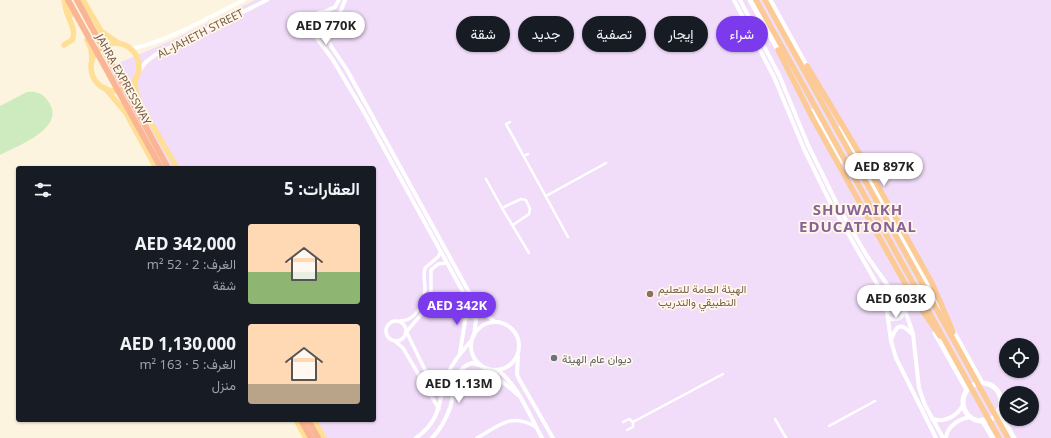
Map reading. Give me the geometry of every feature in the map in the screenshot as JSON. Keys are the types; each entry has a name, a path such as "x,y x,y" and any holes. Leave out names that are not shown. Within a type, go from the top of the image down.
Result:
{"highway":[{"name":"JAHRA EXPRESSWAY","path":"66,0 160,166"},
{"name":"JAHRA EXPRESSWAY","path":"77,0 167,166"},
{"path":"756,0 999,438"},
{"path":"765,0 1008,438"},
{"path":"778,50 813,119 912,296 953,354"},
{"path":"807,66 864,161 932,283 946,314 959,349"},
{"path":"302,422 311,438"},
{"path":"309,422 318,438"}],"main road":[{"path":"64,45 72,40 74,34 66,11 66,0"},
{"path":"66,0 90,45 93,75 97,82 105,88 124,109 155,166"},
{"path":"82,0 101,31 118,43 131,49 138,61 138,72 135,79 127,87 120,90 105,88"},
{"path":"750,0 967,390"},
{"path":"770,0 982,383"},
{"path":"92,61 103,46 118,43"},
{"path":"135,79 136,91 140,104 176,166"},
{"path":"982,383 991,385 998,392 1000,401 998,410 991,418 982,420 971,417 964,405 964,395 971,386 982,383"},
{"path":"998,410 1014,438"},
{"path":"982,420 993,438"},
{"path":"297,422 306,438"},
{"path":"315,422 324,438"}],"street":[{"name":"AL-JAHETH STREET","path":"131,49 162,38 244,0"},
{"name":"AL-JAHETH STREET","path":"138,72 146,62 155,56 267,0"},
{"path":"339,0 335,7 326,11 318,12 310,19 309,26 342,73 468,301 476,320 473,338 473,354 483,366"},
{"path":"345,0 340,11 335,30 330,36 329,42 347,70 477,305 495,322 507,325 513,330 519,342 517,367 519,379 553,438"},
{"path":"734,0 779,82"},
{"path":"740,0 840,210 870,261 905,310 913,334 919,388 932,418 944,438"},
{"path":"326,11 334,17 336,23"},
{"path":"314,34 322,38 330,36"},
{"path":"784,94 804,149 830,202 881,292 888,318 890,341 896,358 936,438"},
{"path":"510,122 506,124 568,237"},
{"path":"524,156 528,154"},
{"path":"546,196 606,163"},
{"path":"486,178 502,208 530,253"},
{"path":"403,182 407,179"},
{"path":"502,208 521,199 526,200 530,209 530,214 513,225"},
{"path":"439,409 404,348 387,335 386,328 390,322 409,320 419,309 424,295 425,268 438,257 441,251"},
{"path":"395,341 401,340 426,309 431,291 431,270 450,257"},
{"path":"416,438 432,422 439,409 446,379 460,352 468,316 468,301"},
{"path":"888,318 898,320 903,317 905,310"},
{"path":"400,321 405,325 430,378 437,383 446,379"},
{"path":"460,352 482,326 495,322"},
{"path":"890,341 895,329 901,326 907,328 913,334"},
{"path":"493,370 508,366 518,353"},
{"path":"453,398 458,375 462,368 472,363 507,376 542,438"},
{"path":"432,438 443,424 459,381 467,374 472,372 480,372 498,379 509,386 518,395"},
{"path":"633,422 723,374"},
{"path":"829,426 875,401"},
{"path":"932,418 946,420 958,413 964,405"},
{"path":"944,438 949,428 961,419 971,417"},
{"path":"623,422 629,419 633,422"},
{"path":"775,419 786,438"},
{"path":"477,438 510,420 522,420 537,428 545,425"},
{"path":"628,430 633,427 633,422"}],"shaded area":[{"name":"الهيئة العامة للتعليم التطبيقي والتدريب","path":"255,0 1051,0 1051,438 314,438 305,422 376,422 376,166 164,166 109,67 173,40"}],"green space":[{"path":"27,92 39,93 46,98 52,111 51,120 46,128 38,135 0,155 0,106"}],"place":[{"name":"الهيئة العامة للتعليم التطبيقي والتدريب","path":"650,294"},
{"name":"ديوان عام الهيئة","path":"554,358"}],"district":[{"name":"SHUWAIKH EDUCATIONAL","path":"858,218"}]}
